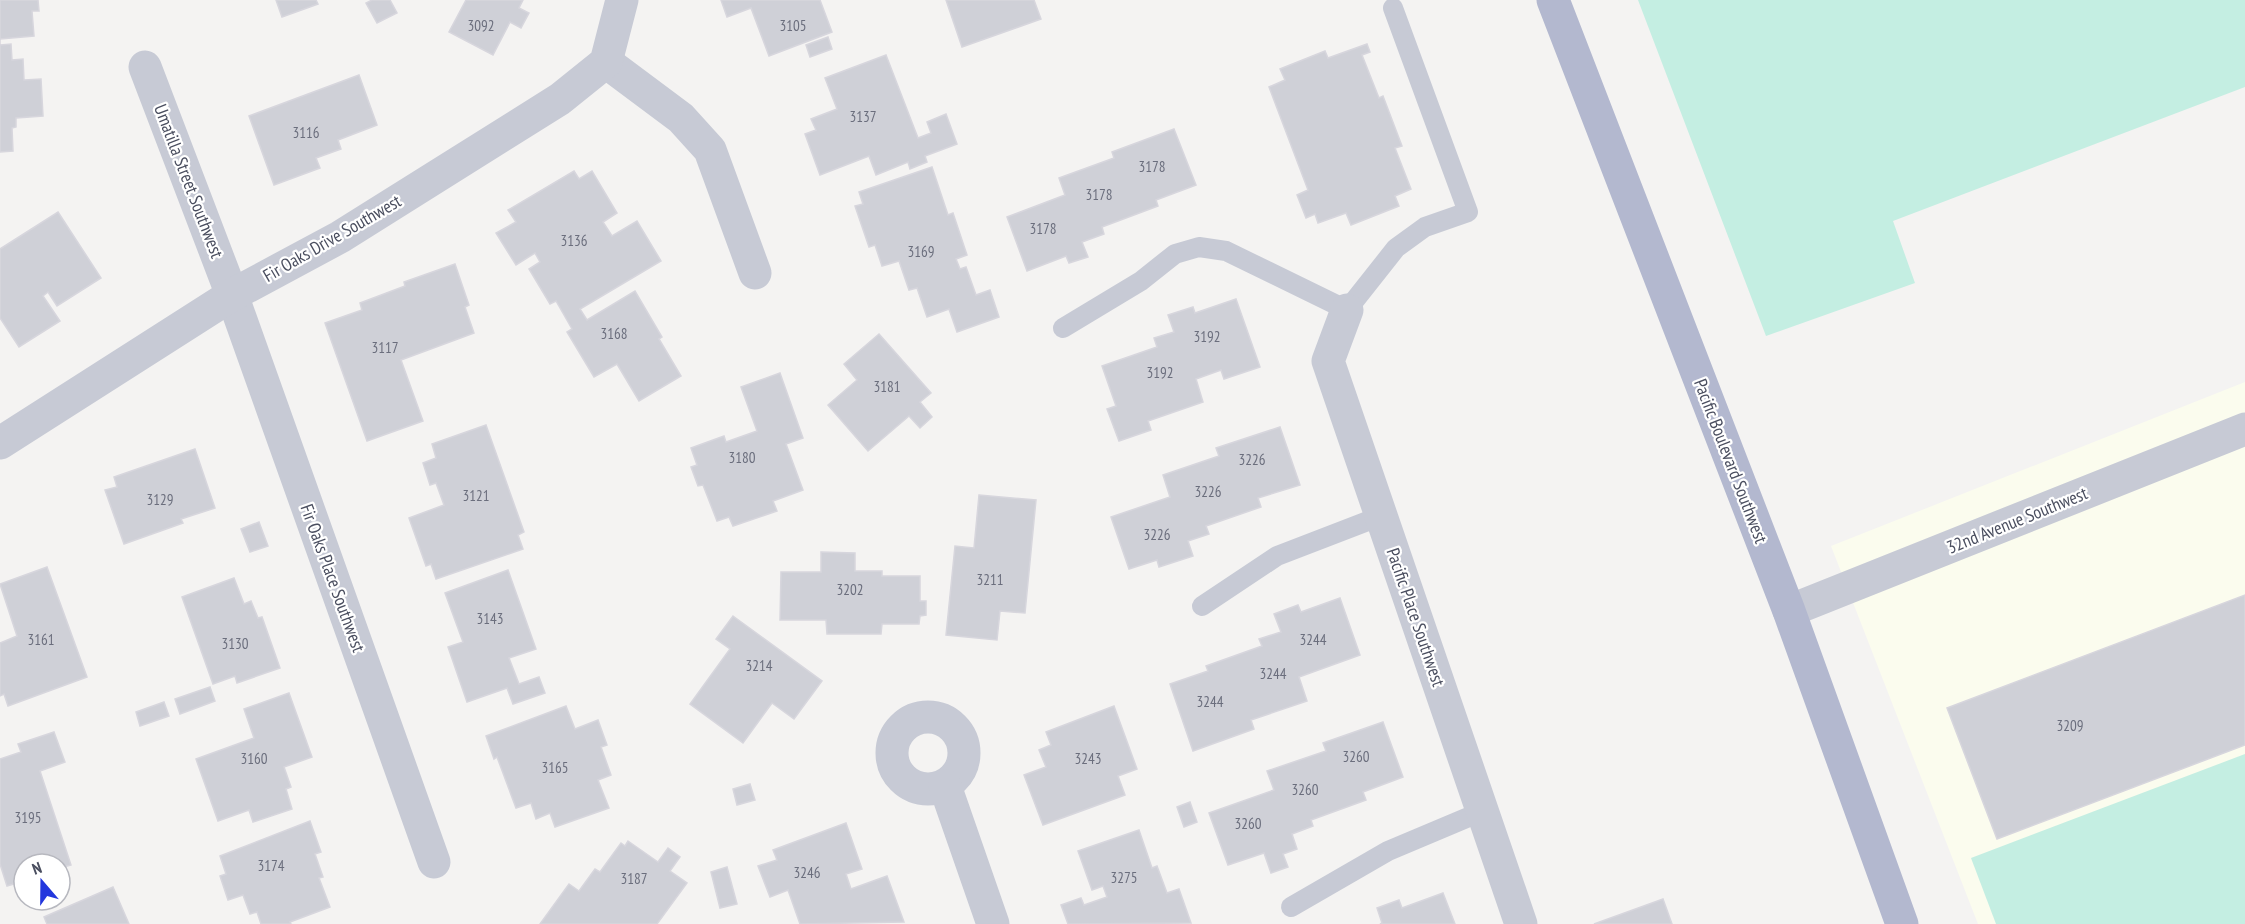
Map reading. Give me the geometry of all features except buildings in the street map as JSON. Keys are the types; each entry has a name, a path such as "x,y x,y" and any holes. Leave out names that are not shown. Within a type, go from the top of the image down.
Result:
{"main road":[{"name":"Pacific Boulevard Southwest","path":"1553,0 1789,611 1902,924"}],"street":[{"path":"622,0 606,62 681,118 710,150 755,273"},
{"name":"Fir Oaks Drive Southwest","path":"0,443 232,295 340,237 560,99 606,62"},
{"name":"Umatilla Street Southwest","path":"145,67 232,295"},
{"name":"Fir Oaks Place Southwest","path":"232,295 434,862"},
{"name":"Pacific Place Southwest","path":"1347,310 1328,361 1521,924"},
{"name":"32nd Avenue Southwest","path":"1789,611 2245,429"},
{"path":"945,786 993,924"}],"lane":[{"path":"1063,328 1141,281 1175,254 1199,247 1226,251 1347,310 1396,248 1425,227 1468,212 1393,8"},
{"path":"1202,606 1277,556 1381,516"},
{"path":"1291,907 1388,850 1483,811"}],"shaded area":[{"path":"2245,382 2245,924 1978,924 1831,546"}],"green space":[{"path":"1638,0 2245,0 2245,87 1893,221 1915,283 1766,336"},
{"path":"2245,754 2245,924 1996,924 1971,858"}]}
